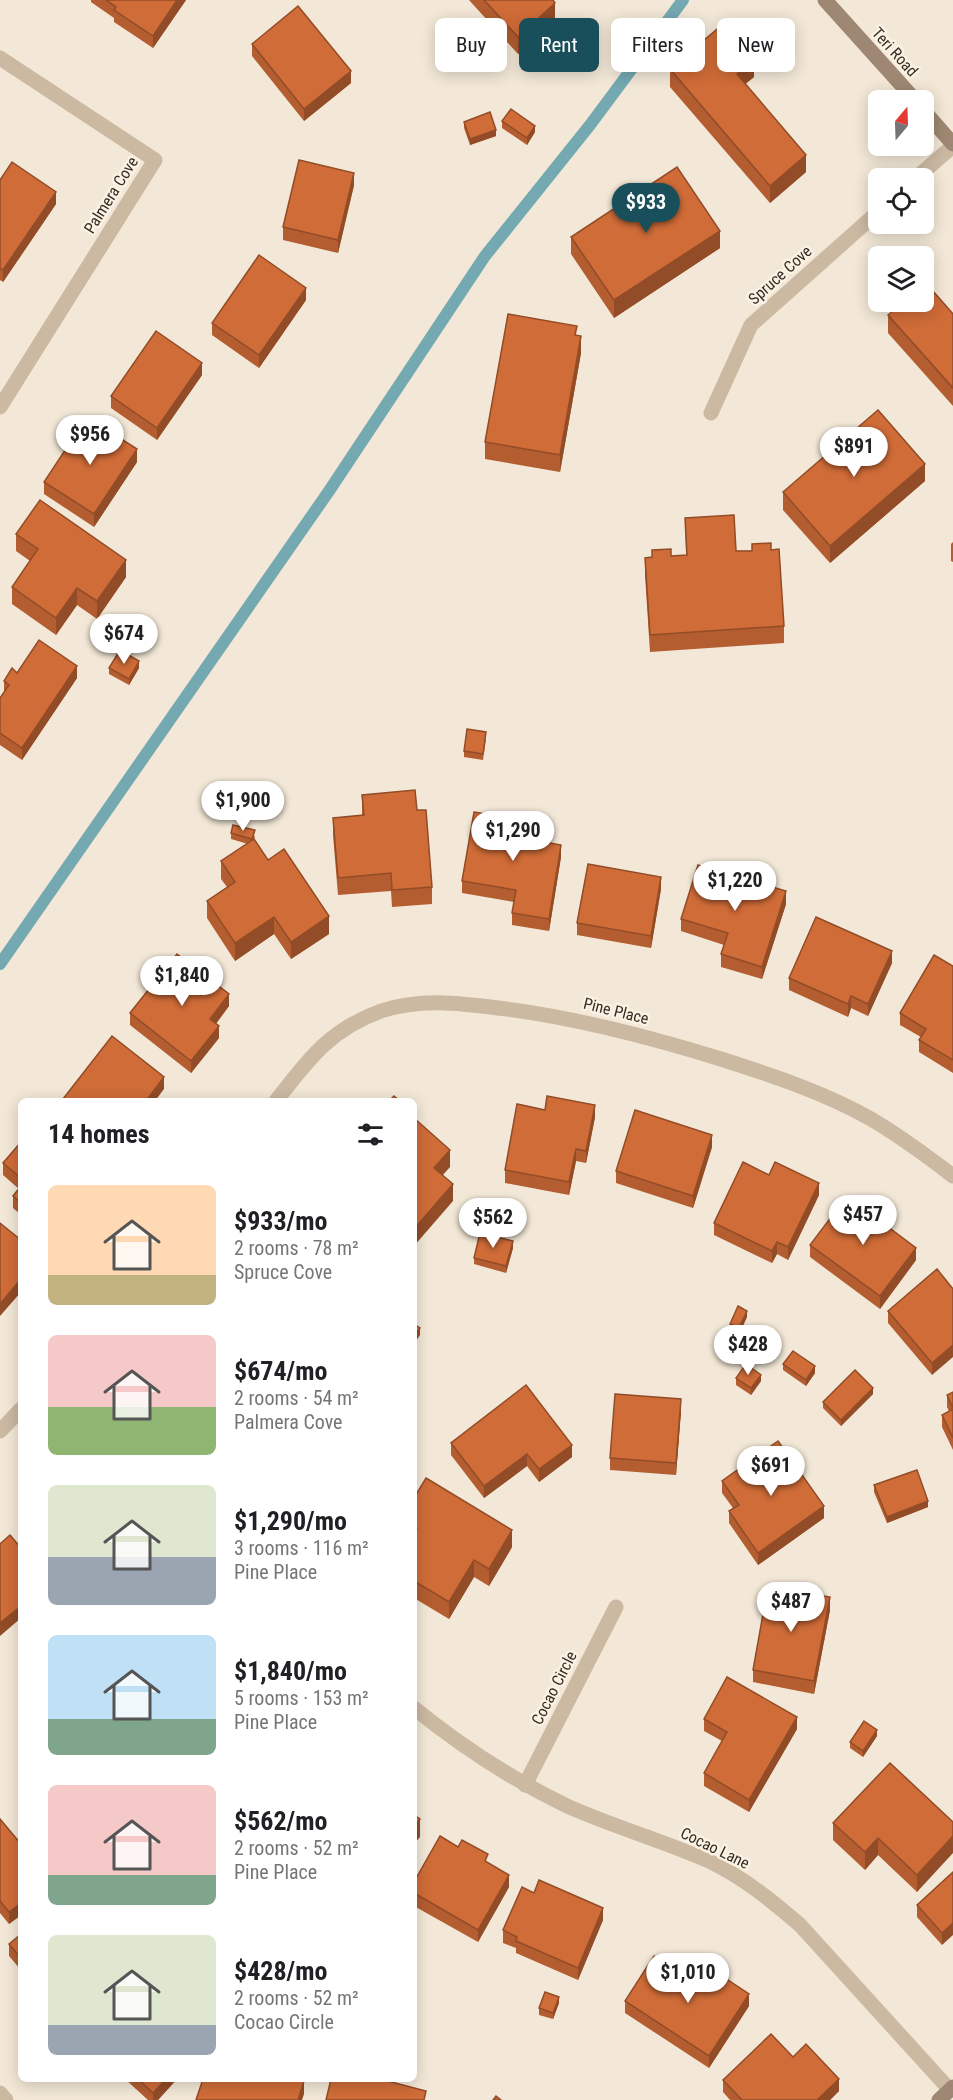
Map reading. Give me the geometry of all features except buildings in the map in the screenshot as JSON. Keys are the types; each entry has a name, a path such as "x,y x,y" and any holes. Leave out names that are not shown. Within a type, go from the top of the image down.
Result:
{"street":[{"name":"Teri Road","path":"825,0 906,90"},
{"name":"Palmera Cove","path":"0,58 154,160 0,407"},
{"path":"927,168 953,145 934,123"},
{"name":"Spruce Cove","path":"711,413 751,325 868,221"},
{"name":"Pine Place","path":"278,1098 315,1052 332,1038 364,1018 383,1011 420,1003 473,1005 539,1013 612,1028 758,1071 815,1092 870,1119 920,1150 953,1176"},
{"path":"0,1431 18,1412"},
{"name":"Cocao Circle","path":"525,1785 616,1607"},
{"name":"Cocao Lane","path":"417,1710 525,1785 570,1807 704,1859 744,1881 772,1901 800,1925 947,2092"},
{"path":"0,2093 6,2100"}],"waterway":[{"path":"0,964 329,491 485,256 590,125 683,0"}]}
